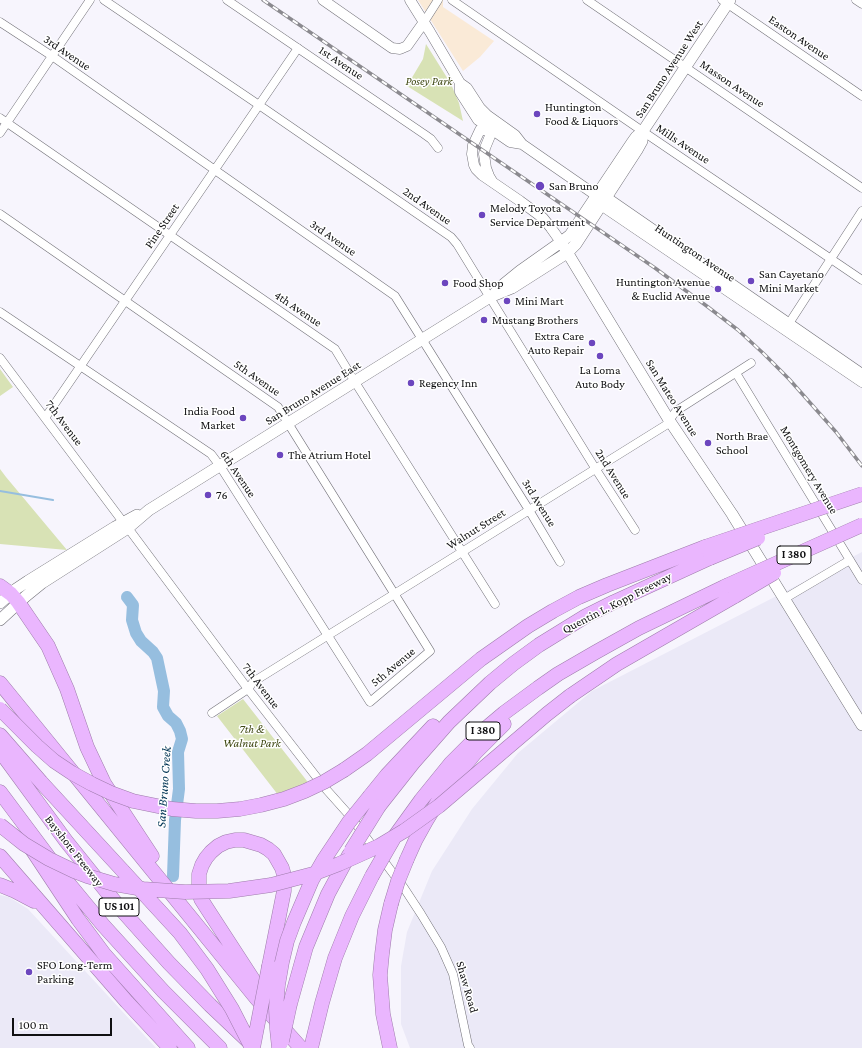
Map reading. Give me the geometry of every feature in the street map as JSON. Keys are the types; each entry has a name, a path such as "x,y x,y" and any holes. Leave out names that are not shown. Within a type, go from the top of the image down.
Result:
{"highway":[{"path":"0,709 22,732 54,761 72,773 111,793 172,809 196,811 240,809 261,805 284,799 305,791 344,770 367,754 481,659 528,626 566,604 607,585 708,553 862,494"},
{"name":"I 380","path":"311,1048 336,958 352,916 372,876 408,817 435,782 485,729 504,713 558,674 640,628 730,591 862,526"},
{"name":"Quentin L. Kopp Freeway","path":"280,1048 290,1004 309,941 328,894 351,851 379,806 413,762 449,722 490,683 539,645 586,616 708,553"},
{"path":"0,825 24,844 49,859 80,873 114,884 143,889 185,892 229,891 271,884 313,874 340,864 379,846 404,831 439,806 570,696 730,591"},
{"path":"10,594 41,636 54,658 67,689 87,747 104,783 161,870 175,897"},
{"path":"280,1048 276,1008 282,962 294,922 312,880 323,861 349,822 387,775 414,745 463,698 500,670 539,645"},
{"path":"390,1048 383,1014 380,975 382,954 385,930 391,904 398,881 416,839 436,804 475,753 525,705 596,652"},
{"path":"0,683 265,1008 301,1048"},
{"path":"0,735 41,782 180,933 203,963 220,989 253,1048"},
{"name":"Bayshore Freeway","path":"0,751 70,847 119,907 180,974 253,1048"},
{"path":"0,793 37,858 78,919 104,954 188,1048"},
{"name":"Bayshore Freeway","path":"0,793 102,925 163,991 220,1048"},
{"path":"253,1048 269,966 284,891 284,875 282,868 274,854 268,849 253,842 235,840 226,842 211,852 202,865 199,874 199,891 210,915 260,990 284,1023 305,1048"},
{"path":"0,856 146,1024 170,1048"},
{"path":"0,885 16,891 32,900 49,915 72,940"}],"main road":[{"name":"San Bruno Avenue West","path":"567,253 576,244 631,144 636,137 643,132 726,1"},
{"name":"San Bruno Avenue West","path":"561,242 570,235 601,199"},
{"name":"San Bruno Avenue East","path":"490,298 520,270 561,242"},
{"name":"San Mateo Avenue","path":"561,242 669,420 732,514 862,725"},
{"name":"San Bruno Avenue East","path":"0,604 10,594 28,581 150,510 490,298 512,288 567,253"},
{"name":"San Bruno Avenue East","path":"3,617 10,594"}],"street":[{"path":"0,133 3,121 52,56 90,0"},
{"name":"2nd Avenue","path":"104,0 451,237 457,244 634,530"},
{"name":"1st Avenue","path":"227,0 424,134 431,139 438,148"},
{"path":"323,0 392,48 400,49 407,46 438,0"},
{"path":"410,0 460,83 460,92 476,117 489,125"},
{"name":"Mills Avenue","path":"452,0 643,132 862,280"},
{"name":"Masson Avenue","path":"587,0 862,188"},
{"path":"856,0 862,4"},
{"name":"Easton Avenue","path":"726,1 862,96"},
{"name":"3rd Avenue","path":"0,22 52,56 395,296 560,562"},
{"name":"Pine Street","path":"45,418 298,48"},
{"name":"4th Avenue","path":"3,121 335,349 495,604"},
{"name":"Huntington Avenue","path":"489,125 510,142 522,144 787,327 862,382"},
{"name":"San Mateo Avenue","path":"489,125 480,130 473,145 472,154 474,165 478,172 543,218 561,242"},
{"path":"787,327 862,211"},
{"name":"5th Avenue","path":"0,214 278,407 430,651 370,702"},
{"name":"6th Avenue","path":"0,312 211,454 370,702"},
{"name":"Huntington Avenue","path":"787,327 862,374"},
{"name":"7th Avenue","path":"0,358 248,689 325,788 350,816 422,914"},
{"name":"Walnut Street","path":"212,713 248,689 253,682 666,425 676,411 751,364"},
{"name":"Montgomery Avenue","path":"736,373 862,580"},
{"path":"784,599 850,560"},
{"name":"Shaw Road","path":"422,914 441,948 453,974 468,1045 470,1048"}],"shaded area":[{"path":"418,0 443,0 443,7 494,41 480,57 463,71"},
{"path":"862,552 862,1048 410,1048 401,1024 401,966 407,932 432,871 472,809 518,753 592,691"},
{"name":"SFO Long-Term Parking","path":"0,895 9,897 28,909 156,1048 0,1048"}],"green space":[{"name":"Posey Park","path":"426,44 451,84 459,103 463,121 407,86 423,59"},
{"path":"0,369 13,387 0,396"},
{"path":"0,469 6,477 67,550 0,544"},
{"name":"7th & Walnut Park","path":"243,699 314,790 282,800 217,716"}],"waterway":[{"path":"0,491 53,500"},
{"name":"San Bruno Creek","path":"127,597 133,605 132,620 136,633 141,641 157,658 164,691 163,707 168,716 176,723 182,739 178,752 179,789 175,820 173,876"}],"railway":[{"path":"263,0 655,268 738,330 789,379 836,432 862,466"}],"place":[{"name":"Huntington Food & Liquors","path":"537,114"},
{"name":"San Bruno","path":"540,186"},
{"name":"Melody Toyota Service Department","path":"482,215"},
{"name":"San Cayetano Mini Market","path":"751,281"},
{"name":"Food Shop","path":"445,283"},
{"name":"Huntington Avenue & Euclid Avenue","path":"718,289"},
{"name":"Mini Mart","path":"507,301"},
{"name":"Mustang Brothers","path":"484,320"},
{"name":"Extra Care Auto Repair","path":"592,343"},
{"name":"La Loma Auto Body","path":"600,356"},
{"name":"Regency Inn","path":"411,383"},
{"name":"India Food Market","path":"243,418"},
{"name":"North Brae School","path":"708,443"},
{"name":"The Atrium Hotel","path":"280,455"},
{"name":"76","path":"208,495"},
{"name":"SFO Long-Term Parking","path":"29,972"}]}
